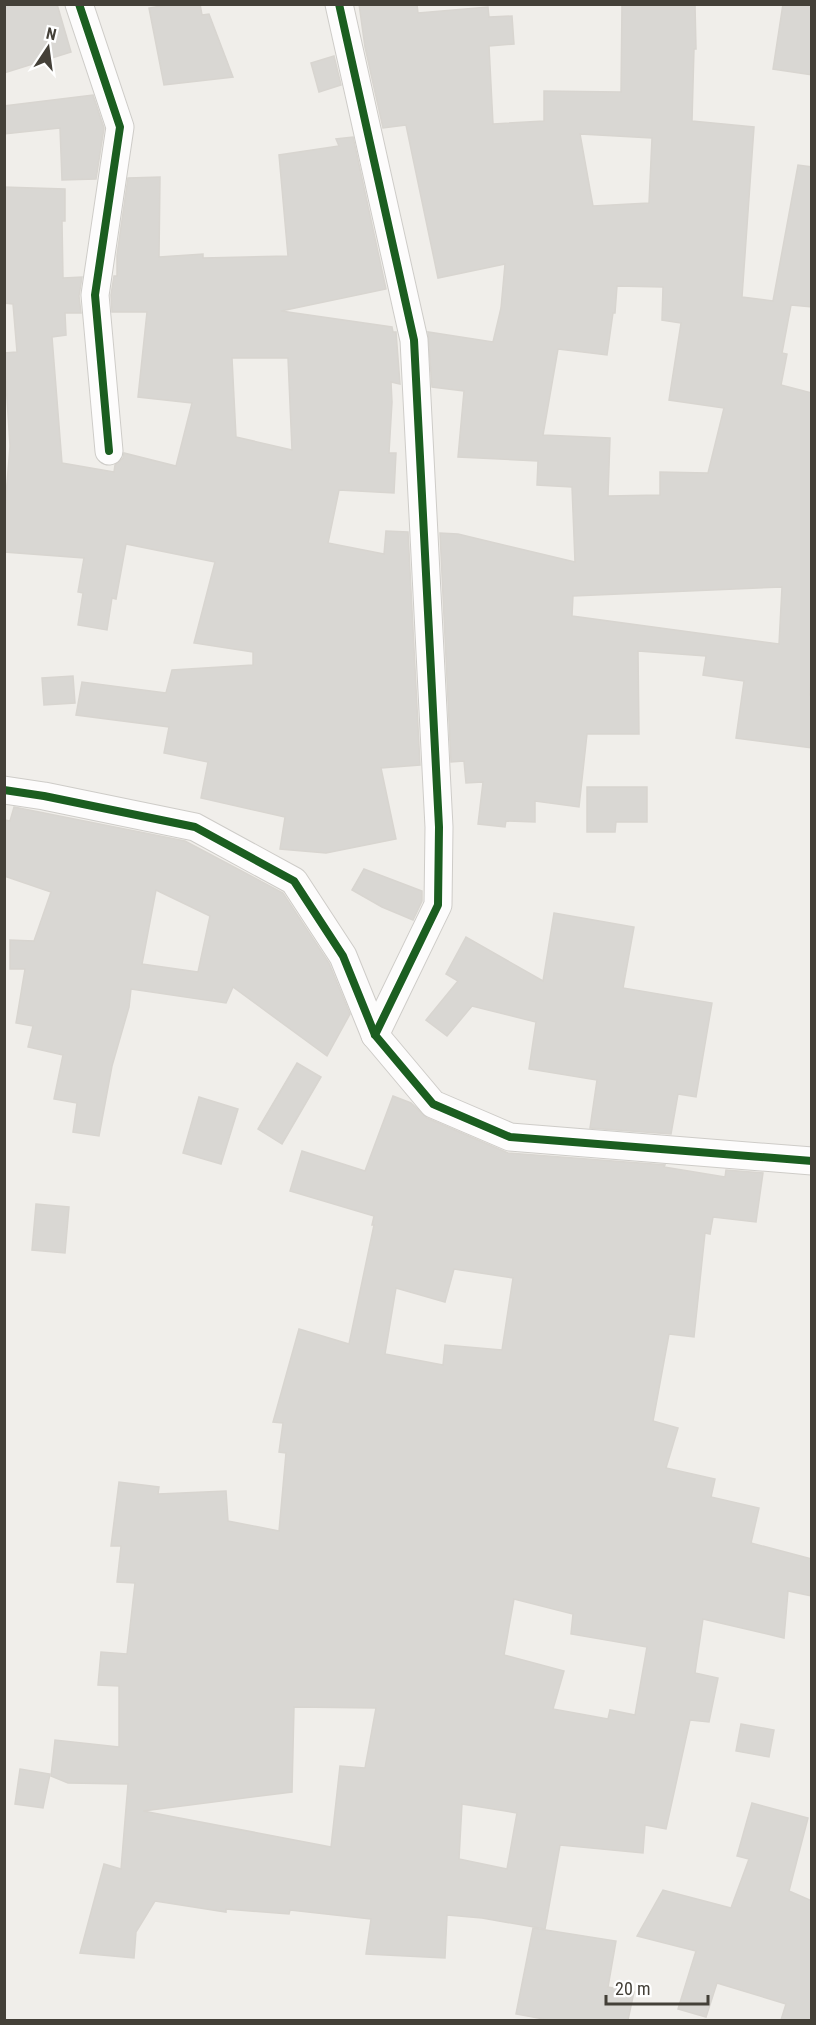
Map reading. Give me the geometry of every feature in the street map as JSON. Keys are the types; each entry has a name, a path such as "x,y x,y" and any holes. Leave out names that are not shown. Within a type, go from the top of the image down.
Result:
{"street":[{"path":"79,4 120,127 95,295 109,451"},
{"path":"339,4 414,340 439,827 438,905 375,1035"},
{"path":"4,790 195,827 294,881 343,956 375,1035 433,1104 510,1137 812,1161"}],"building":[{"path":"4,4 57,4 71,52 4,73"},
{"path":"172,4 200,4 202,15 209,14 233,77 164,85 149,8"},
{"path":"359,4 417,4 418,13 488,7 489,17 512,16 514,44 489,46 493,124 544,121 544,91 621,92 622,4 695,4 696,49 694,49 692,121 754,127 742,297 773,301 798,165 812,167 812,307 791,305 782,353 787,354 781,385 812,393 810,695 812,695 812,748 736,738 744,681 703,675 706,656 638,651 639,734 587,734 579,807 535,801 535,822 506,821 505,827 478,824 483,782 466,783 464,761 451,762 440,533 458,534 575,562 572,487 537,485 538,461 458,457 464,391 432,387 428,332 493,342 501,308 505,264 438,278 406,125 383,128 365,47","holes":["580,134 652,138 649,203 593,206","617,286 663,287 662,320 681,323 669,400 724,408 708,473 660,472 660,495 608,496 610,438 543,435 558,349 607,355 613,313 615,313","782,587 779,644 572,616 573,596"]},
{"path":"783,4 812,4 812,75 773,69"},
{"path":"334,56 341,85 319,92 311,63"},
{"path":"93,95 104,128 96,179 62,180 60,128 4,134 4,106"},
{"path":"353,137 386,289 281,311 392,327 393,332 396,332 400,384 391,382 389,453 396,453 394,493 339,490 328,543 384,554 386,531 408,532 420,765 381,768 396,839 326,853 280,849 285,817 201,798 208,762 164,753 169,727 76,715 82,682 166,693 172,670 253,665 253,652 194,643 215,562 126,544 116,599 112,598 107,630 78,625 83,593 78,592 84,558 4,552 4,520 10,446 4,353 17,352 13,304 4,303 4,187 65,189 65,221 62,221 63,278 82,277 79,296 81,313 65,313 66,335 52,337 62,463 114,472 115,465 123,458 124,453 176,466 192,403 138,397 147,312 112,312 111,295 114,276 117,276 117,255 128,178 160,177 159,257 203,254 203,258 288,256 279,155 339,146 336,139","holes":["232,358 288,358 292,450 236,437"]},
{"path":"73,676 75,703 44,705 42,678"},
{"path":"587,787 647,787 647,822 616,822 615,832 587,832"},
{"path":"14,807 185,841 283,893 329,963 350,1014 327,1056 233,987 226,1003 131,989 129,1007 112,1066 99,1136 73,1132 77,1103 54,1099 63,1055 28,1047 33,1026 16,1023 25,969 10,969 10,940 34,941 51,892 4,876 4,820 10,821","holes":["156,890 210,916 198,972 142,964"]},
{"path":"364,869 422,891 422,901 413,920 382,907 352,890"},
{"path":"554,913 634,927 623,988 712,1003 696,1097 678,1094 671,1134 590,1128 597,1080 529,1069 536,1022 472,1006 447,1036 426,1020 458,981 446,974 466,937 543,981"},
{"path":"297,1063 321,1077 282,1144 258,1129"},
{"path":"393,1096 411,1103 427,1118 508,1153 665,1165 664,1167 725,1177 726,1170 763,1173 756,1222 713,1217 710,1234 705,1233 694,1337 669,1334 653,1421 678,1428 666,1468 715,1479 711,1497 759,1508 751,1543 812,1559 812,1596 788,1591 784,1638 703,1619 695,1673 718,1678 709,1722 690,1720 666,1829 645,1825 643,1853 560,1845 545,1929 482,1918 447,1915 445,1958 366,1954 371,1919 290,1910 289,1914 226,1909 226,1912 155,1901 136,1932 134,1958 80,1953 104,1864 121,1869 128,1784 68,1783 51,1776 55,1740 119,1747 119,1686 98,1685 101,1652 127,1654 135,1583 117,1582 121,1546 111,1546 119,1482 159,1487 158,1494 226,1491 228,1521 279,1531 286,1453 279,1452 283,1423 273,1422 299,1329 349,1344 374,1225 372,1225 374,1216 290,1191 302,1151 365,1171","holes":["454,1269 513,1278 502,1350 445,1345 443,1365 385,1354 396,1288 445,1302","514,1599 573,1614 571,1634 647,1647 635,1715 610,1710 608,1719 553,1709 564,1671 504,1655","294,1707 376,1708 365,1768 340,1766 331,1847 143,1811 292,1792","462,1804 517,1813 507,1869 459,1859"]},
{"path":"199,1097 238,1109 221,1164 183,1153"},
{"path":"36,1204 69,1207 65,1253 32,1250"},
{"path":"741,1724 774,1730 769,1757 736,1751"},
{"path":"20,1769 50,1774 43,1808 15,1804"},
{"path":"752,1803 808,1818 789,1891 812,1901 812,2020 781,2020 786,2004 717,1983 706,2017 678,2009 696,1951 637,1936 663,1890 731,1908 749,1859 737,1856"},
{"path":"533,1928 616,1941 608,1987 634,1992 628,2020 549,2020 516,2014"}],"cycle path":[{"path":"79,4 120,127 95,295 109,451"},
{"path":"339,4 414,340 439,827 438,905 375,1035"},
{"path":"4,790 195,827 294,881 343,956 375,1035 433,1104 510,1137 812,1161"}]}
